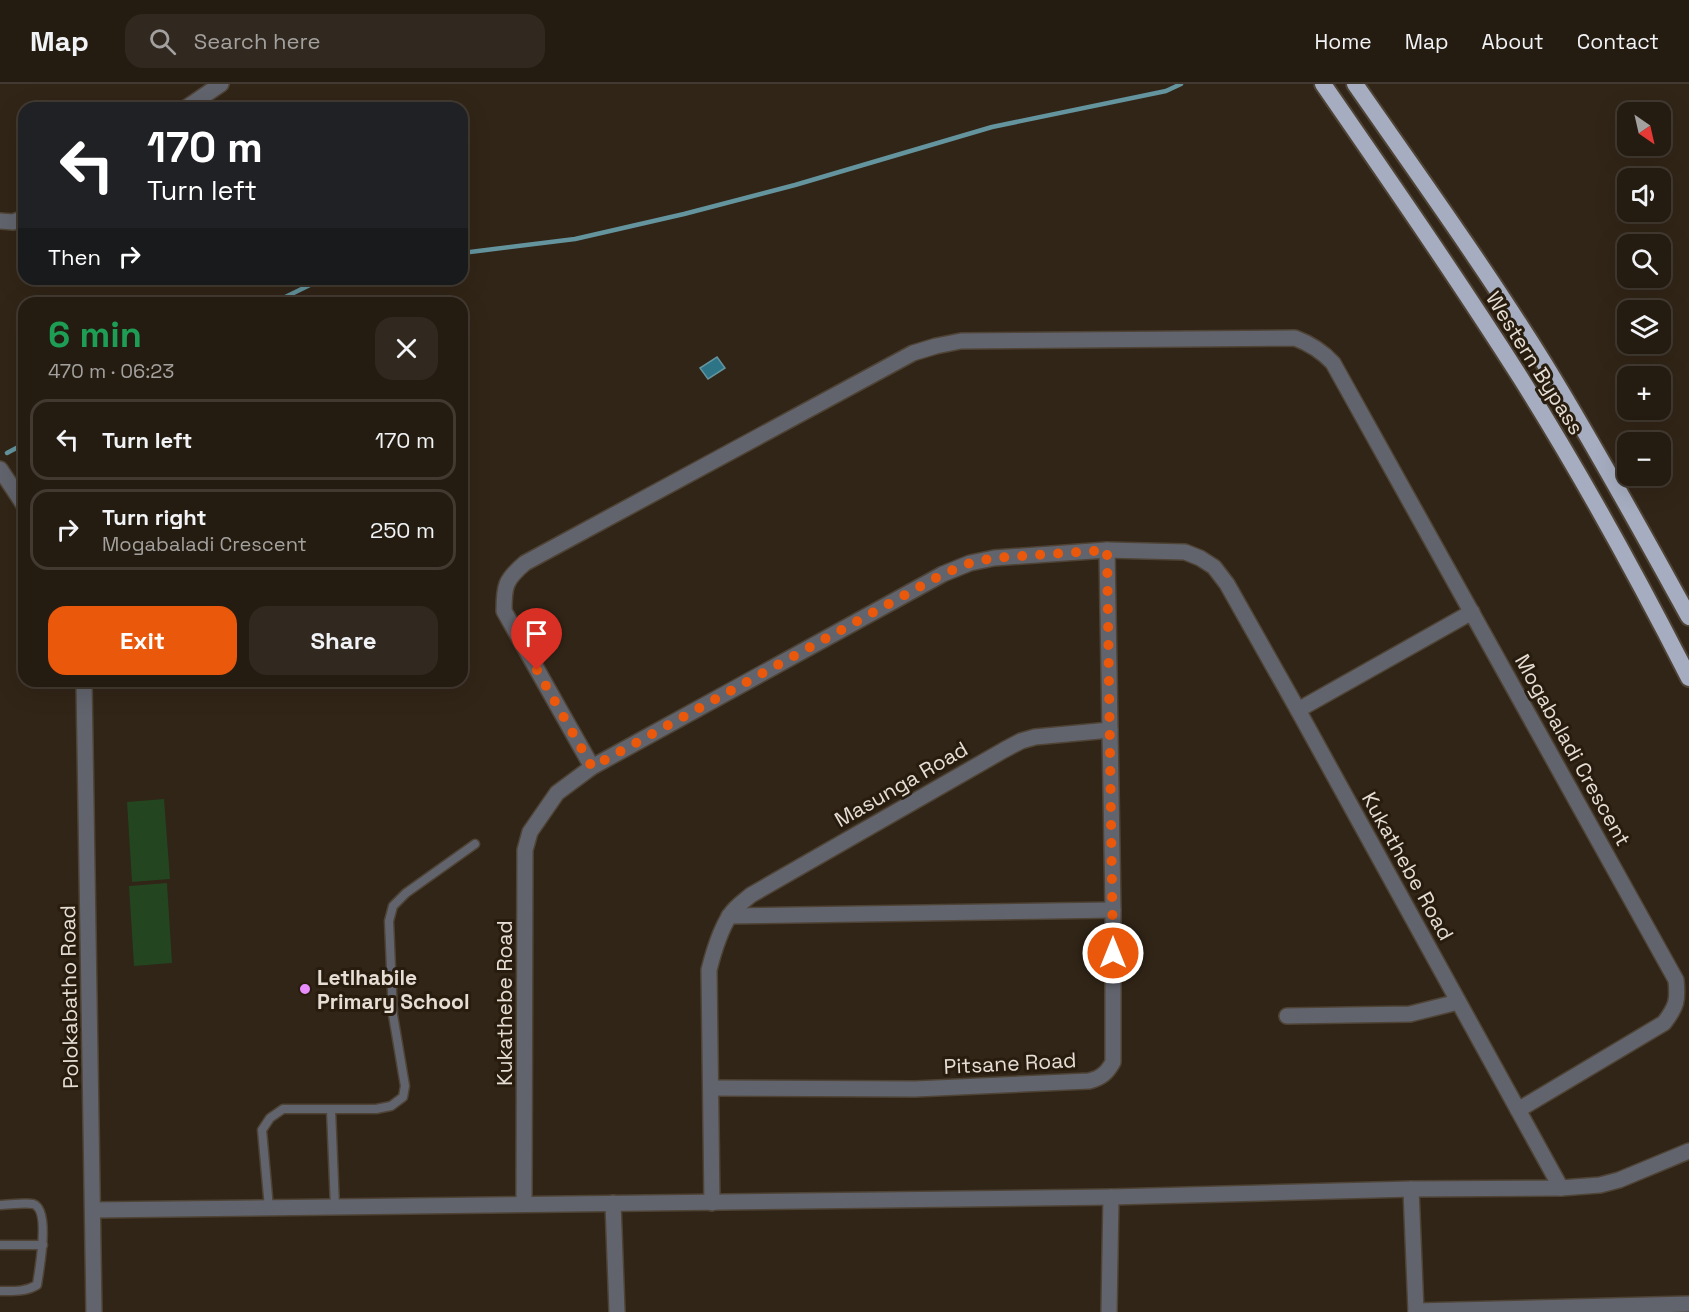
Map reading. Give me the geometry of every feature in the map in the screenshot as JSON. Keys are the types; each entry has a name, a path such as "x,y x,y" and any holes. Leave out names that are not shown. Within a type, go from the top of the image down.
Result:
{"highway":[{"name":"Western Bypass","path":"1323,84 1443,258 1521,379 1590,494 1689,678"},
{"name":"Western Bypass","path":"1354,84 1466,243 1544,363 1613,480 1689,617"}],"street":[{"path":"195,102 221,84"},
{"path":"0,221 18,221"},
{"name":"Mogabaladi Crescent","path":"592,767 504,611 504,591 511,575 525,563 913,353 936,346 961,341 1295,338 1323,352 1333,363 1676,980 1677,995 1674,1010 1664,1023 1518,1110"},
{"path":"0,469 18,496"},
{"name":"Kukathebe Road","path":"524,1204 525,850 531,832 557,793 592,767 943,574 970,563 994,558 1107,550 1185,552 1214,567 1227,584 1561,1188"},
{"name":"Pitsane Road","path":"712,1088 915,1089 1089,1081 1108,1071 1113,1062 1113,910 1107,550"},
{"path":"1298,710 1472,612"},
{"name":"Polokabatho Road","path":"84,687 94,1312"},
{"name":"Masunga Road","path":"729,916 751,895 1012,746 1035,737 1110,730"},
{"path":"712,1203 709,970 713,952 729,916 1113,910"},
{"path":"1287,1016 1410,1014 1458,1002"},
{"path":"93,1210 712,1203 1561,1188 1600,1185 1619,1180 1689,1151"},
{"path":"1412,1189 1416,1312 1689,1304"},
{"path":"1109,1312 1111,1197"},
{"path":"613,1203 617,1312"}],"lane":[{"path":"269,1208 262,1130 270,1118 283,1110 376,1109 391,1106 403,1097 405,1086 393,1015 389,921 393,906 406,893 476,844"},
{"path":"331,1110 335,1207"},
{"path":"0,1205 33,1204 39,1208 43,1245 37,1285 20,1292 0,1291"},
{"path":"0,1245 43,1245"}],"green space":[{"path":"164,799 170,879 132,882 127,802"},
{"path":"167,883 172,963 134,966 129,886"}],"water":[{"path":"717,357 725,368 708,379 700,368"}],"waterway":[{"path":"468,252 575,239 684,214 795,185 992,127 1166,91 1181,84"},
{"path":"285,297 310,285"},
{"path":"7,453 18,447"}],"place":[{"name":"Letlhabile Primary School","path":"305,989"}],"route":[{"path":"537,670 592,767 943,574 970,563 994,558 1107,550 1113,953"}]}
